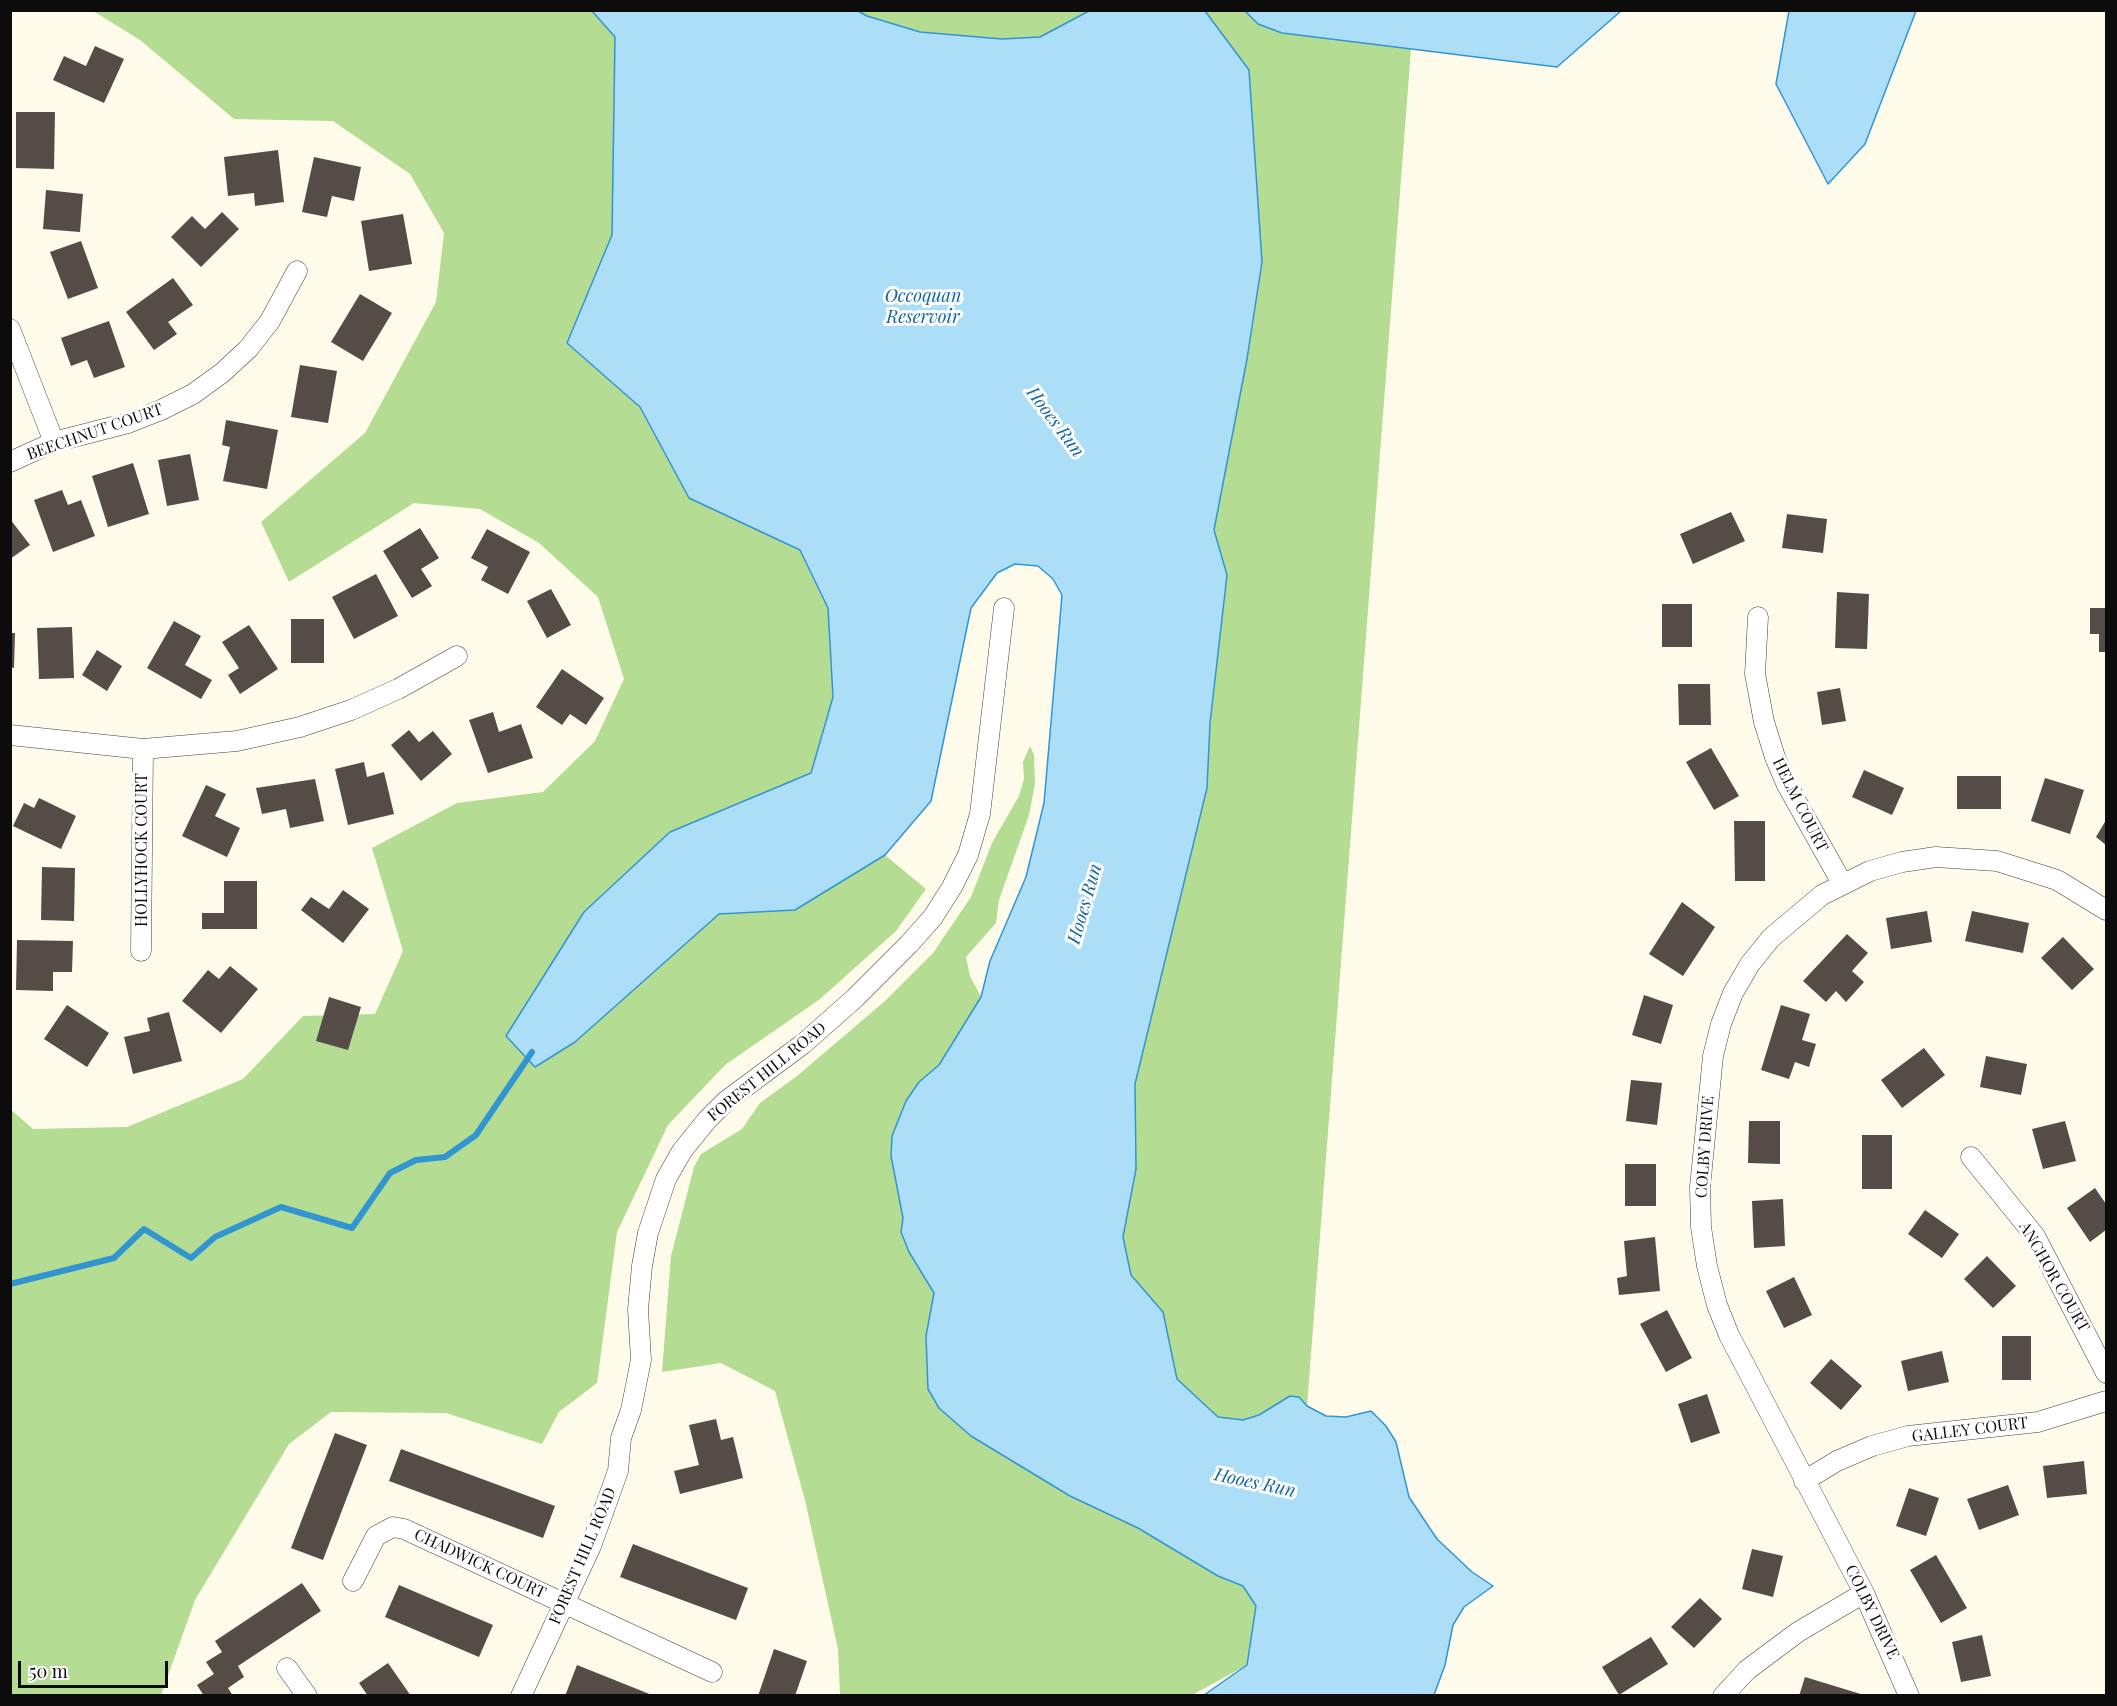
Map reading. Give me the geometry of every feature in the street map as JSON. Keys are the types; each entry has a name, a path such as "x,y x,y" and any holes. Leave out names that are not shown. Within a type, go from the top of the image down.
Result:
{"street":[{"name":"BEECHNUT COURT","path":"10,462 54,442 128,423 193,394 222,373 248,349 270,321 297,271"},
{"path":"10,328 54,442"},
{"name":"FOREST HILL ROAD","path":"522,1695 595,1536 618,1471 621,1438 631,1410 641,1360 638,1309 642,1266 648,1233 666,1179 682,1151 707,1119 726,1101 803,1044 855,999 933,917 952,887 968,855 980,814 1004,608"},
{"name":"HELM COURT","path":"1758,617 1755,674 1772,749 1787,784 1842,883"},
{"path":"10,735 143,749 237,741 300,727 351,710 399,689 458,656"},
{"name":"HOLLYHOCK COURT","path":"141,951 143,749"},
{"name":"COLBY DRIVE","path":"1910,1695 1864,1593 1729,1335 1717,1305 1702,1237 1700,1187 1713,1056 1721,1024 1733,993 1750,964 1771,938 1806,907 1842,883 1870,871 1902,862 1962,857 1997,861 2057,880 2106,910"},
{"name":"ANCHOR COURT","path":"1971,1157 2035,1236 2060,1280 2106,1374"},
{"name":"GALLEY COURT","path":"1804,1481 1837,1461 1872,1446 1908,1436 2038,1422 2106,1401"},
{"name":"CHADWICK COURT","path":"353,1581 376,1536 393,1527 404,1529 564,1603"},
{"path":"1723,1695 1747,1670 1790,1639 1864,1593"},
{"path":"564,1603 712,1672"},
{"path":"287,1668 307,1695"}],"green space":[{"path":"93,11 592,11 615,37 612,235 567,343 640,407 689,498 800,550 828,608 833,697 811,773 670,832 584,912 507,1036 534,1066 575,1042 719,914 795,910 885,855 926,889 896,931 820,999 725,1065 668,1125 617,1232 597,1383 559,1412 542,1444 446,1413 331,1412 289,1444 195,1600 161,1695 11,1695 10,1109 33,1129 127,1127 243,1079 303,1016 375,1014 403,951 372,848 457,803 543,792 595,741 624,679 598,597 539,543 480,509 414,503 289,582 261,522 365,433 436,302 444,233 410,174 333,121 234,119 140,40"},
{"path":"858,11 1089,11 1040,37 1002,39 920,32 867,16"},
{"path":"1205,11 1245,11 1258,24 1282,33 1411,49 1307,1406 1299,1397 1290,1396 1259,1415 1243,1420 1218,1417 1177,1379 1163,1312 1131,1275 1123,1237 1136,1169 1135,1084 1207,788 1210,723 1227,575 1214,530 1247,359 1262,262 1249,70"},
{"path":"1030,746 1034,755 1035,784 1029,815 999,900 996,923 966,957 970,976 981,997 939,1065 919,1082 906,1101 892,1136 891,1156 903,1218 901,1232 909,1252 934,1293 934,1303 971,1436 1070,1496 1138,1528 1218,1576 1243,1586 1256,1606 1247,1665 1192,1695 840,1695 838,1649 805,1500 775,1391 721,1363 662,1372 671,1256 694,1167 701,1154 742,1129 760,1103 797,1076 885,1001 933,953 971,897 992,843 1019,796 1024,779 1023,762"}],"water":[{"name":"Occoquan Reservoir","path":"592,11 858,11 867,16 920,32 1002,39 1040,37 1089,11 1205,11 1249,70 1262,262 1247,359 1214,530 1227,575 1210,723 1207,788 1135,1084 1136,1169 1123,1237 1131,1275 1163,1312 1177,1379 1218,1417 1243,1420 1259,1415 1290,1396 1299,1397 1307,1406 1326,1416 1346,1417 1371,1411 1386,1426 1396,1442 1409,1497 1437,1539 1472,1572 1493,1586 1464,1607 1453,1625 1445,1665 1434,1695 1204,1695 1247,1665 1256,1606 1243,1586 1218,1576 1138,1528 1070,1496 971,1436 939,1408 928,1389 926,1336 934,1293 909,1252 901,1232 903,1218 891,1156 892,1136 906,1101 919,1082 939,1065 981,997 990,961 1026,877 1044,803 1062,595 1053,579 1038,566 1015,564 997,573 971,608 931,801 885,855 795,910 719,914 575,1042 535,1067 506,1036 584,912 670,832 811,773 833,697 828,608 800,550 689,498 640,407 567,343 612,235 615,37"},
{"path":"1245,11 1621,11 1557,67 1282,33 1258,24"},
{"path":"1789,11 1916,11 1865,144 1828,184 1776,84"}],"building":[{"path":"95,46 124,59 104,103 53,80 64,56 86,66"},
{"path":"16,112 55,112 54,169 16,168"},
{"path":"278,150 284,202 255,206 254,193 228,196 224,157"},
{"path":"314,157 361,167 354,201 332,196 327,217 302,212"},
{"path":"46,190 83,194 80,232 43,229"},
{"path":"222,212 239,229 201,267 171,237 192,216 205,229"},
{"path":"403,214 412,264 369,271 361,221"},
{"path":"81,241 98,288 68,299 50,252"},
{"path":"173,278 193,305 168,322 177,334 154,350 126,312"},
{"path":"360,294 392,313 363,361 331,342"},
{"path":"109,321 125,367 94,378 87,360 71,366 61,338"},
{"path":"300,365 337,371 328,423 291,417"},
{"path":"226,420 278,430 267,489 223,481 230,447 222,445"},
{"path":"190,454 199,500 167,506 158,460"},
{"path":"133,463 149,514 108,527 92,476"},
{"path":"62,490 68,505 81,500 95,536 53,552 34,500"},
{"path":"1731,512 1745,541 1693,564 1680,534"},
{"path":"1787,514 1827,519 1823,553 1782,548"},
{"path":"10,519 30,545 10,559"},
{"path":"420,528 439,558 421,569 432,586 412,598 383,551"},
{"path":"487,529 530,552 508,594 481,580 488,567 471,558"},
{"path":"376,574 398,616 354,639 332,597"},
{"path":"551,589 571,625 547,638 527,601"},
{"path":"1837,592 1869,594 1867,649 1835,648"},
{"path":"1662,604 1692,604 1692,647 1662,647"},
{"path":"2090,608 2106,608 2106,652 2099,652 2099,634 2090,634"},
{"path":"291,619 324,619 324,663 291,663"},
{"path":"174,621 201,636 185,665 212,680 201,699 147,668"},
{"path":"249,625 278,669 240,694 228,675 239,668 222,642"},
{"path":"72,627 74,678 39,679 37,628"},
{"path":"10,633 15,633 14,668 10,667"},
{"path":"97,650 122,666 107,691 82,675"},
{"path":"562,669 604,698 586,725 570,714 562,725 536,707"},
{"path":"1678,684 1710,684 1711,725 1679,725"},
{"path":"1840,688 1846,721 1822,725 1817,692"},
{"path":"493,712 499,732 521,724 533,758 488,773 469,720"},
{"path":"409,730 419,742 433,731 452,754 421,781 391,745"},
{"path":"1711,748 1739,796 1714,810 1686,762"},
{"path":"364,762 367,777 384,772 394,814 348,825 335,769"},
{"path":"1864,770 1904,788 1892,815 1852,797"},
{"path":"1957,776 2001,776 2001,809 1957,809"},
{"path":"2045,778 2084,790 2070,834 2031,821"},
{"path":"315,779 324,821 290,828 286,809 262,814 256,788"},
{"path":"206,785 226,794 215,816 240,828 227,857 182,836"},
{"path":"39,798 76,816 61,849 13,826 24,803 34,808"},
{"path":"2106,820 2106,845 2096,837"},
{"path":"1734,821 1765,821 1765,881 1735,881"},
{"path":"42,867 75,868 74,921 41,920"},
{"path":"224,881 257,881 257,929 202,929 202,913 224,913"},
{"path":"343,890 369,909 343,943 301,910 311,897 329,909"},
{"path":"1682,902 1715,927 1683,976 1649,954"},
{"path":"1927,911 1932,942 1891,949 1886,918"},
{"path":"1972,911 2029,923 2023,953 1965,941"},
{"path":"1847,934 1868,953 1852,971 1864,982 1846,1002 1836,991 1826,1002 1803,981"},
{"path":"2063,937 2094,969 2072,990 2041,958"},
{"path":"17,940 73,941 72,972 53,972 53,991 16,990"},
{"path":"230,966 258,989 221,1033 182,1001 208,970 219,979"},
{"path":"1644,995 1673,1005 1661,1044 1632,1035"},
{"path":"329,997 361,1007 348,1050 316,1041"},
{"path":"67,1005 109,1033 87,1067 44,1039"},
{"path":"1781,1005 1810,1014 1802,1040 1816,1044 1809,1067 1795,1062 1789,1079 1761,1070"},
{"path":"169,1012 182,1061 133,1074 124,1037 150,1031 147,1018"},
{"path":"1924,1048 1945,1075 1902,1108 1881,1080"},
{"path":"1986,1056 2027,1064 2021,1095 1980,1087"},
{"path":"1631,1080 1662,1083 1657,1125 1626,1121"},
{"path":"1749,1121 1780,1121 1780,1164 1748,1163"},
{"path":"2065,1121 2076,1161 2043,1169 2032,1129"},
{"path":"1862,1135 1892,1135 1892,1189 1862,1189"},
{"path":"1625,1164 1656,1164 1656,1206 1625,1206"},
{"path":"2095,1188 2106,1204 2106,1230 2090,1242 2067,1208"},
{"path":"1783,1199 1785,1246 1754,1248 1752,1201"},
{"path":"1925,1210 1959,1234 1942,1258 1908,1234"},
{"path":"1655,1237 1660,1291 1619,1295 1617,1278 1627,1276 1624,1241"},
{"path":"1987,1256 2016,1286 1993,1308 1964,1279"},
{"path":"1794,1277 1812,1315 1784,1328 1766,1291"},
{"path":"1667,1310 1692,1358 1666,1372 1640,1324"},
{"path":"2002,1336 2031,1336 2031,1380 2002,1380"},
{"path":"1942,1351 1949,1382 1908,1391 1901,1361"},
{"path":"1831,1359 1862,1386 1841,1410 1810,1383"},
{"path":"1707,1394 1720,1433 1691,1443 1678,1404"},
{"path":"716,1419 721,1440 733,1437 743,1478 680,1494 674,1471 699,1465 689,1425"},
{"path":"335,1433 367,1445 323,1560 291,1548"},
{"path":"401,1449 555,1506 543,1538 389,1481"},
{"path":"2084,1461 2087,1494 2047,1498 2043,1466"},
{"path":"2008,1485 2019,1515 1979,1530 1967,1499"},
{"path":"1909,1488 1939,1498 1926,1536 1896,1526"},
{"path":"633,1544 748,1588 736,1620 620,1577"},
{"path":"1752,1549 1783,1556 1773,1597 1742,1589"},
{"path":"1936,1555 1967,1608 1941,1623 1910,1570"},
{"path":"302,1583 321,1611 238,1666 244,1677 228,1688 233,1696 204,1696 197,1685 214,1674 206,1662 222,1652 215,1641"},
{"path":"399,1585 493,1625 479,1657 385,1617"},
{"path":"1700,1598 1722,1619 1694,1648 1671,1627"},
{"path":"1982,1635 1991,1676 1961,1682 1952,1642"},
{"path":"1651,1637 1668,1664 1619,1695 1602,1667"},
{"path":"774,1649 807,1661 795,1696 758,1696"},
{"path":"388,1663 411,1696 368,1696 359,1683"},
{"path":"577,1665 652,1695 652,1696 565,1696"},
{"path":"1805,1677 1864,1695 1864,1696 1799,1696"}],"waterway":[{"path":"10,1284 114,1258 144,1229 191,1258 215,1237 281,1207 352,1228 390,1173 416,1160 445,1157 476,1135 532,1052"}],"water label":[{"name":"Hooes Run","path":"1055,422"},
{"name":"Hooes Run","path":"1085,904"},
{"name":"Hooes Run","path":"1255,1483"}]}
